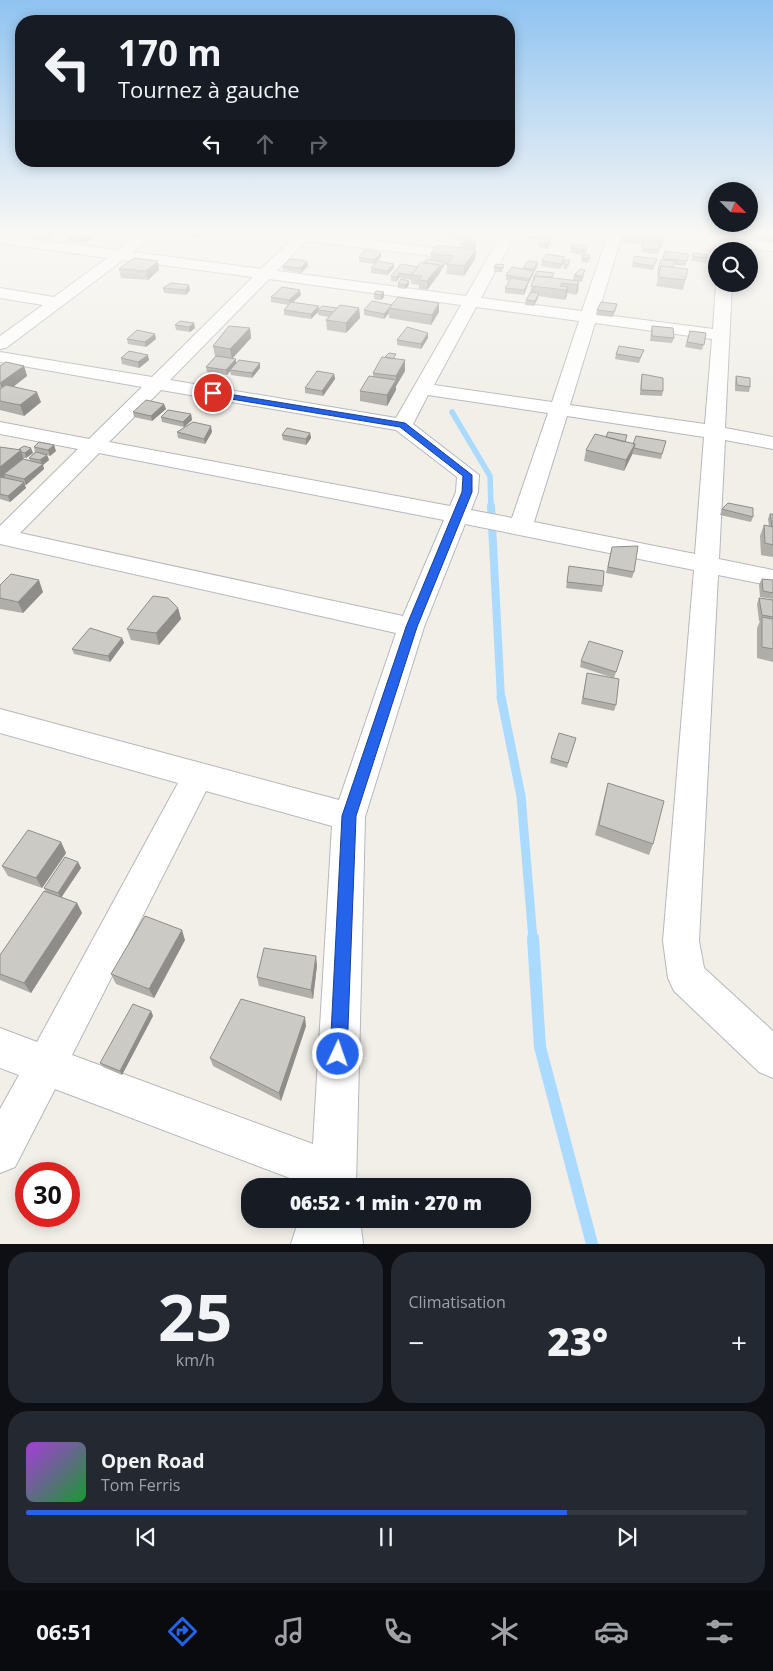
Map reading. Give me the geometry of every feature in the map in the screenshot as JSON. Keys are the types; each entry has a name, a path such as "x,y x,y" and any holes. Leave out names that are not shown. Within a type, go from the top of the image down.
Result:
{"street":[{"path":"0,293 57,302"},
{"path":"0,344 69,293"},
{"path":"1,536 247,293"},
{"path":"406,293 721,335"},
{"path":"402,425 477,293"},
{"path":"521,526 597,293"},
{"path":"723,293 687,876 681,942 688,978 773,1058"},
{"path":"0,357 402,425 468,475 467,492 412,627 349,816 332,1178"},
{"path":"423,389 715,432 773,443"},
{"path":"0,428 458,516 521,526 707,566 773,578"},
{"path":"1,536 412,627"},
{"path":"0,721 349,816"},
{"path":"0,1152 198,775"},
{"path":"0,1048 322,1178"},
{"path":"314,1244 318,1228"},
{"path":"339,1228 340,1244"}],"building":[{"path":"275,293 297,293 289,300 271,297"},
{"path":"530,293 539,293 535,301 526,300"},
{"path":"398,297 439,303 432,315 389,308"},
{"path":"372,301 392,305 384,314 364,310"},
{"path":"291,302 319,306 311,314 284,310"},
{"path":"601,302 617,304 614,312 597,310"},
{"path":"340,305 359,308 346,323 326,320"},
{"path":"322,306 337,308 333,312 318,310"},
{"path":"180,321 194,323 189,327 175,325"},
{"path":"229,326 250,328 230,349 213,346"},
{"path":"652,326 673,328 674,338 652,336"},
{"path":"407,327 428,333 421,344 397,340"},
{"path":"137,330 155,334 145,342 127,339"},
{"path":"690,331 706,333 704,345 687,342"},
{"path":"619,346 644,350 640,358 616,354"},
{"path":"129,351 148,355 138,362 121,358"},
{"path":"389,353 396,354 393,359 385,357"},
{"path":"216,356 236,359 226,370 206,367"},
{"path":"382,357 405,360 396,376 373,373"},
{"path":"239,360 260,363 252,373 230,370"},
{"path":"6,362 24,366 0,383 0,366"},
{"path":"317,371 334,374 322,391 305,388"},
{"path":"642,374 663,378 663,391 641,390"},
{"path":"369,376 396,380 387,395 360,391"},
{"path":"736,376 750,378 750,387 737,385"},
{"path":"6,385 37,392 20,405 0,401 0,389"},
{"path":"146,400 164,404 151,416 133,412"},
{"path":"168,410 191,414 183,422 161,417"},
{"path":"193,422 211,426 204,439 177,432"},
{"path":"287,428 310,433 306,439 282,435"},
{"path":"608,432 627,435 625,442 606,437"},
{"path":"595,434 635,444 626,460 586,450"},
{"path":"636,436 666,441 662,454 634,448 635,444 633,444"},
{"path":"39,442 54,445 48,450 34,447"},
{"path":"24,446 31,448 25,453 21,452 19,449"},
{"path":"0,447 21,450 0,467"},
{"path":"36,452 47,455 40,460 29,458"},
{"path":"23,459 43,464 24,479 4,474"},
{"path":"0,477 24,482 8,496 0,494"},
{"path":"728,503 753,508 753,517 722,509"},
{"path":"770,514 773,514 773,527 772,526"},
{"path":"764,525 773,527 773,545 765,543"},
{"path":"638,546 634,572 608,567 612,547"},
{"path":"569,566 604,571 603,586 567,582"},
{"path":"11,574 39,580 18,602 0,598 0,585"},
{"path":"762,579 773,580 773,593 763,591"},
{"path":"153,596 168,598 178,608 156,633 127,629"},
{"path":"759,598 773,600 773,617 762,615"},
{"path":"762,617 773,619 773,649 762,647"},
{"path":"90,628 122,638 108,656 72,649"},
{"path":"589,641 623,651 616,672 581,661"},
{"path":"587,673 619,679 616,705 583,698"},
{"path":"559,733 576,738 568,763 551,758"},
{"path":"608,783 664,801 653,844 599,825"},
{"path":"28,830 61,842 36,878 2,866"},
{"path":"65,857 78,862 58,893 44,888"},
{"path":"44,891 77,903 24,983 0,974 0,955"},
{"path":"145,916 182,930 149,989 111,974"},
{"path":"264,948 316,956 311,990 257,977"},
{"path":"241,999 305,1017 279,1093 210,1058"},
{"path":"133,1004 151,1011 120,1071 100,1063"}],"waterway":[{"path":"452,412 490,476 491,507"},
{"path":"491,506 501,698"},
{"path":"501,697 521,796 533,939"},
{"path":"533,938 540,1047 592,1244"}],"route":[{"path":"213,393 402,425 468,475 467,492 412,627 349,816 338,1054"}]}
